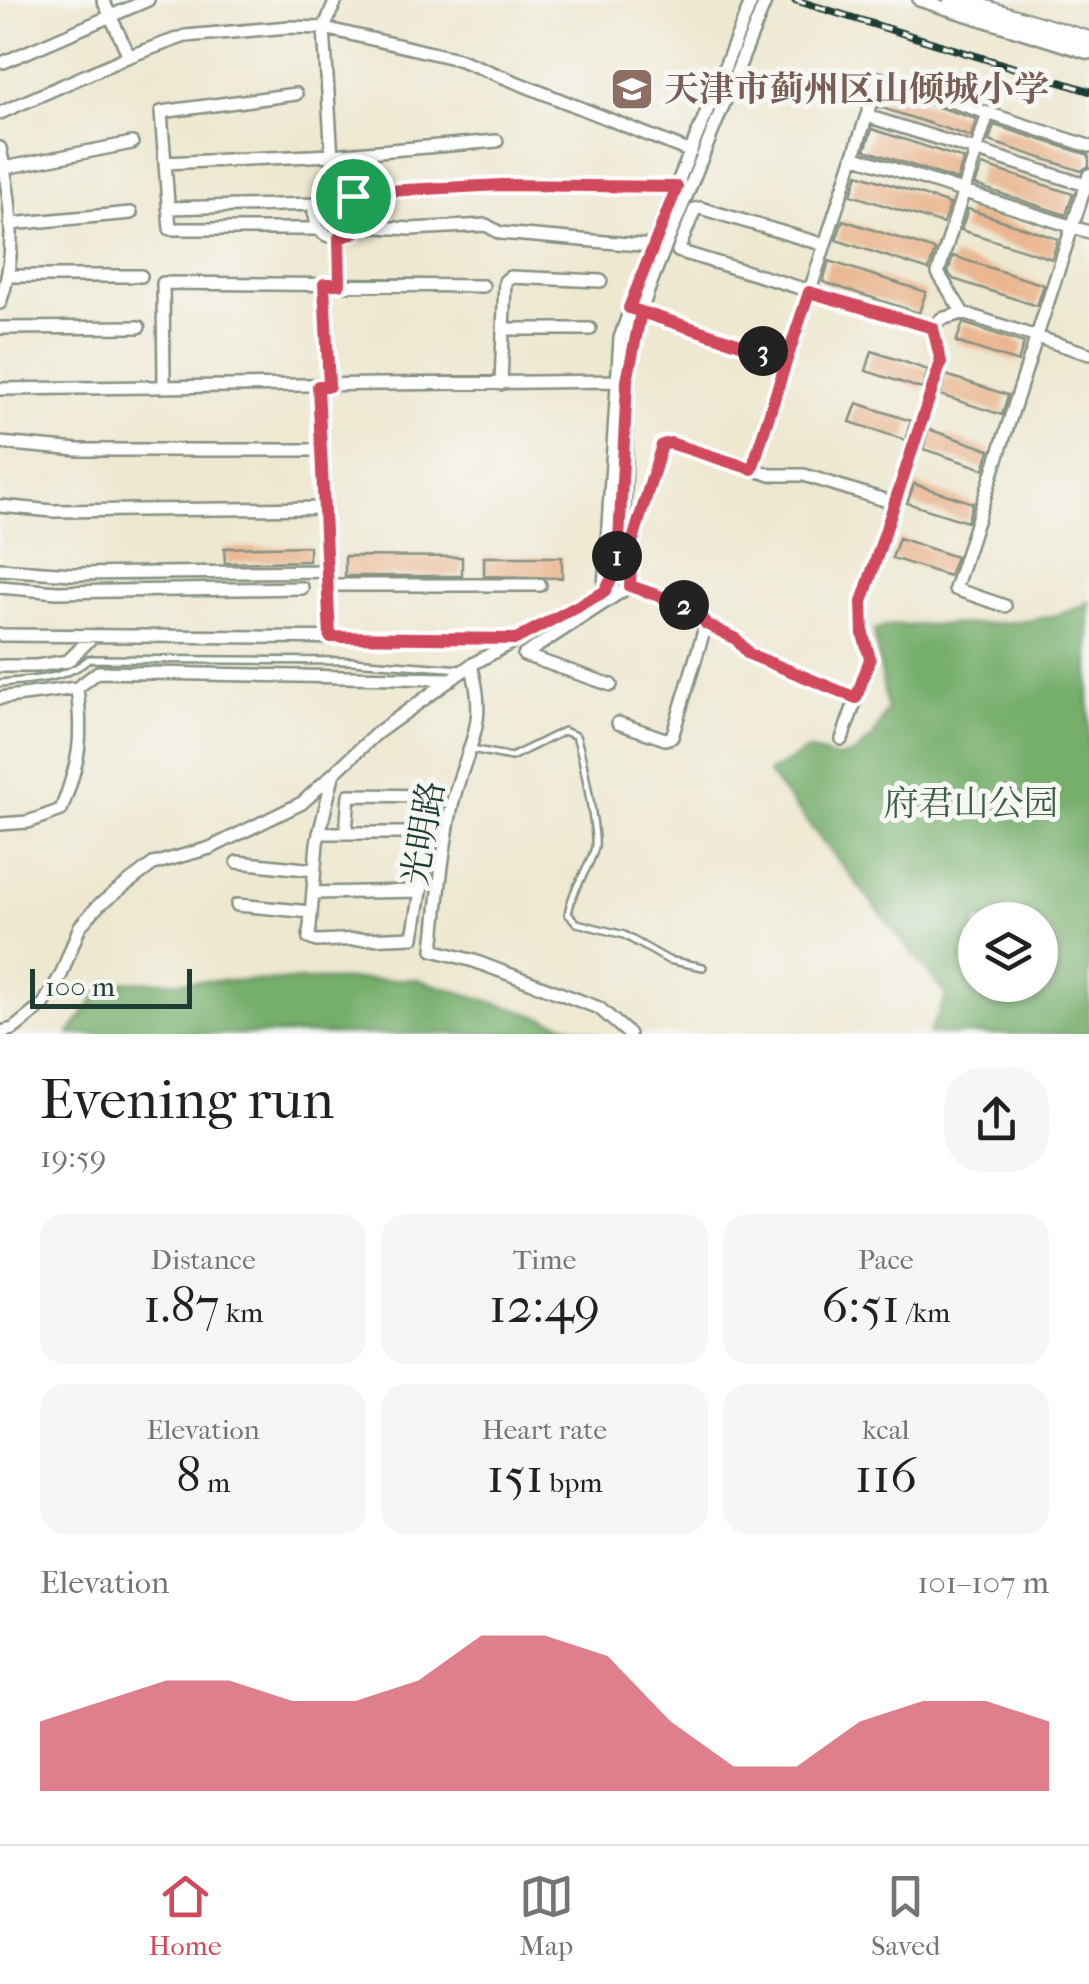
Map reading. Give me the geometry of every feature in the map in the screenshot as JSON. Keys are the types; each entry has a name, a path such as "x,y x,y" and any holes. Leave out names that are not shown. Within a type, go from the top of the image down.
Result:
{"highway":[{"path":"952,0 1089,40"},
{"path":"992,0 1089,28"}],"street":[{"path":"103,0 129,56"},
{"path":"4,62 148,0"},
{"path":"334,191 324,28 336,0"},
{"path":"0,1032 13,1029 43,1004 62,975 80,926 99,905 154,864 210,848 302,804 377,733 450,678 604,592 614,575 619,542 627,381 635,310 652,246 752,0"},
{"path":"604,592 620,338 766,0"},
{"path":"919,0 1089,53"},
{"path":"0,113 129,56 186,36 324,28 458,59 691,152"},
{"path":"752,469 878,78 1089,146"},
{"path":"296,94 161,112 170,229 318,229"},
{"path":"963,313 938,274 988,114"},
{"path":"866,116 1088,182 956,589 1005,606"},
{"path":"165,162 332,155 497,142"},
{"path":"4,168 132,143"},
{"path":"0,148 10,195 7,276 0,304"},
{"path":"854,156 1089,232"},
{"path":"348,193 361,203 364,212 360,226 354,233 339,238 326,236 315,221 316,204 324,194 334,191 502,185 677,187"},
{"path":"168,208 316,204"},
{"path":"824,245 700,208 695,210 678,252 933,328"},
{"path":"10,224 131,213"},
{"path":"360,226 411,229 486,225 500,234 652,246"},
{"path":"339,238 340,284"},
{"path":"7,276 141,276"},
{"path":"500,384 505,281 601,281"},
{"path":"164,386 163,282 483,286"},
{"path":"324,284 320,450 330,637"},
{"path":"635,310 787,359"},
{"path":"933,328 941,320 963,313 1089,354"},
{"path":"0,328 139,327"},
{"path":"503,328 590,328"},
{"path":"842,739 870,659 863,634 862,602 941,362 933,328"},
{"path":"0,389 616,382"},
{"path":"0,443 78,450 320,450"},
{"path":"630,586 632,543 662,445 670,443 771,474 804,475 894,503"},
{"path":"0,506 53,512 322,508"},
{"path":"0,569 540,585"},
{"path":"630,586 697,609 706,624 736,639 749,654 856,698"},
{"path":"611,685 524,655 630,586"},
{"path":"0,587 56,592 302,588"},
{"path":"618,723 666,739 672,736 706,624"},
{"path":"0,636 516,639"},
{"path":"0,666 68,661 94,636"},
{"name":"光明路","path":"468,667 480,699 472,749 453,802 432,950 599,1008 630,1034"},
{"path":"0,698 77,688 98,672 450,678"},
{"path":"0,824 28,822 62,810 77,770 83,735 77,688"},
{"path":"334,776 320,834 309,938 316,941 413,937 438,796 349,795 346,833"},
{"path":"320,834 431,833"},
{"path":"237,862 315,870"},
{"path":"313,893 420,891"},
{"path":"237,905 311,912"}],"lane":[{"path":"0,682 73,673 89,658 301,660 468,667"},
{"path":"472,749 511,758 564,732 576,736 582,752 595,847 570,896 568,914 577,922 624,934 668,960 703,967"}],"green space":[{"name":"府君山公园","path":"1089,601 1089,1034 928,1034 947,996 768,773 808,750 838,758 854,754 872,738 887,709 874,630 894,625 967,625 1049,617"},
{"path":"416,979 597,1034 69,1034 107,982"}],"building":[{"path":"885,90 976,119 971,137 879,107"},
{"path":"994,125 1089,155 1089,166 1081,171 989,141"},
{"path":"872,129 964,159 957,180 865,150"},
{"path":"982,165 1073,194 1066,215 975,185"},
{"path":"858,174 950,204 943,224 851,195"},
{"path":"968,209 1058,239 1052,259 961,230"},
{"path":"843,220 935,250 929,270 836,240"},
{"path":"953,256 1044,285 1037,306 953,279 948,272"},
{"path":"829,261 926,292 919,313 823,282"},
{"path":"963,323 1024,343 1018,362 956,342"},
{"path":"872,351 928,370 922,389 866,371"},
{"path":"946,375 1008,395 1002,415 940,395"},
{"path":"857,403 911,421 905,440 850,422"},
{"path":"928,429 990,450 984,469 923,449"},
{"path":"914,484 973,503 967,522 907,503"},
{"path":"899,538 956,557 949,576 892,558"},
{"path":"309,546 309,561 225,563 224,548"},
{"path":"345,556 462,557 462,576 345,576"},
{"path":"484,557 562,557 562,578 484,576"}],"railway":[{"path":"795,0 1089,91"}],"place":[{"name":"天津市蓟州区山倾城小学","path":"632,89"}],"route":[{"path":"353,196 348,193 502,185 677,187 629,308 787,359 809,292 933,328 941,362 862,602 863,634 870,659 856,698 749,654 736,639 706,624 697,609 630,586 632,543 662,445 670,443 752,469 787,359 641,312 627,381 619,542 614,575 604,592 516,639 330,637 318,386 329,386 324,284 340,284 339,238 354,233 363,218 361,203 353,196"}]}
